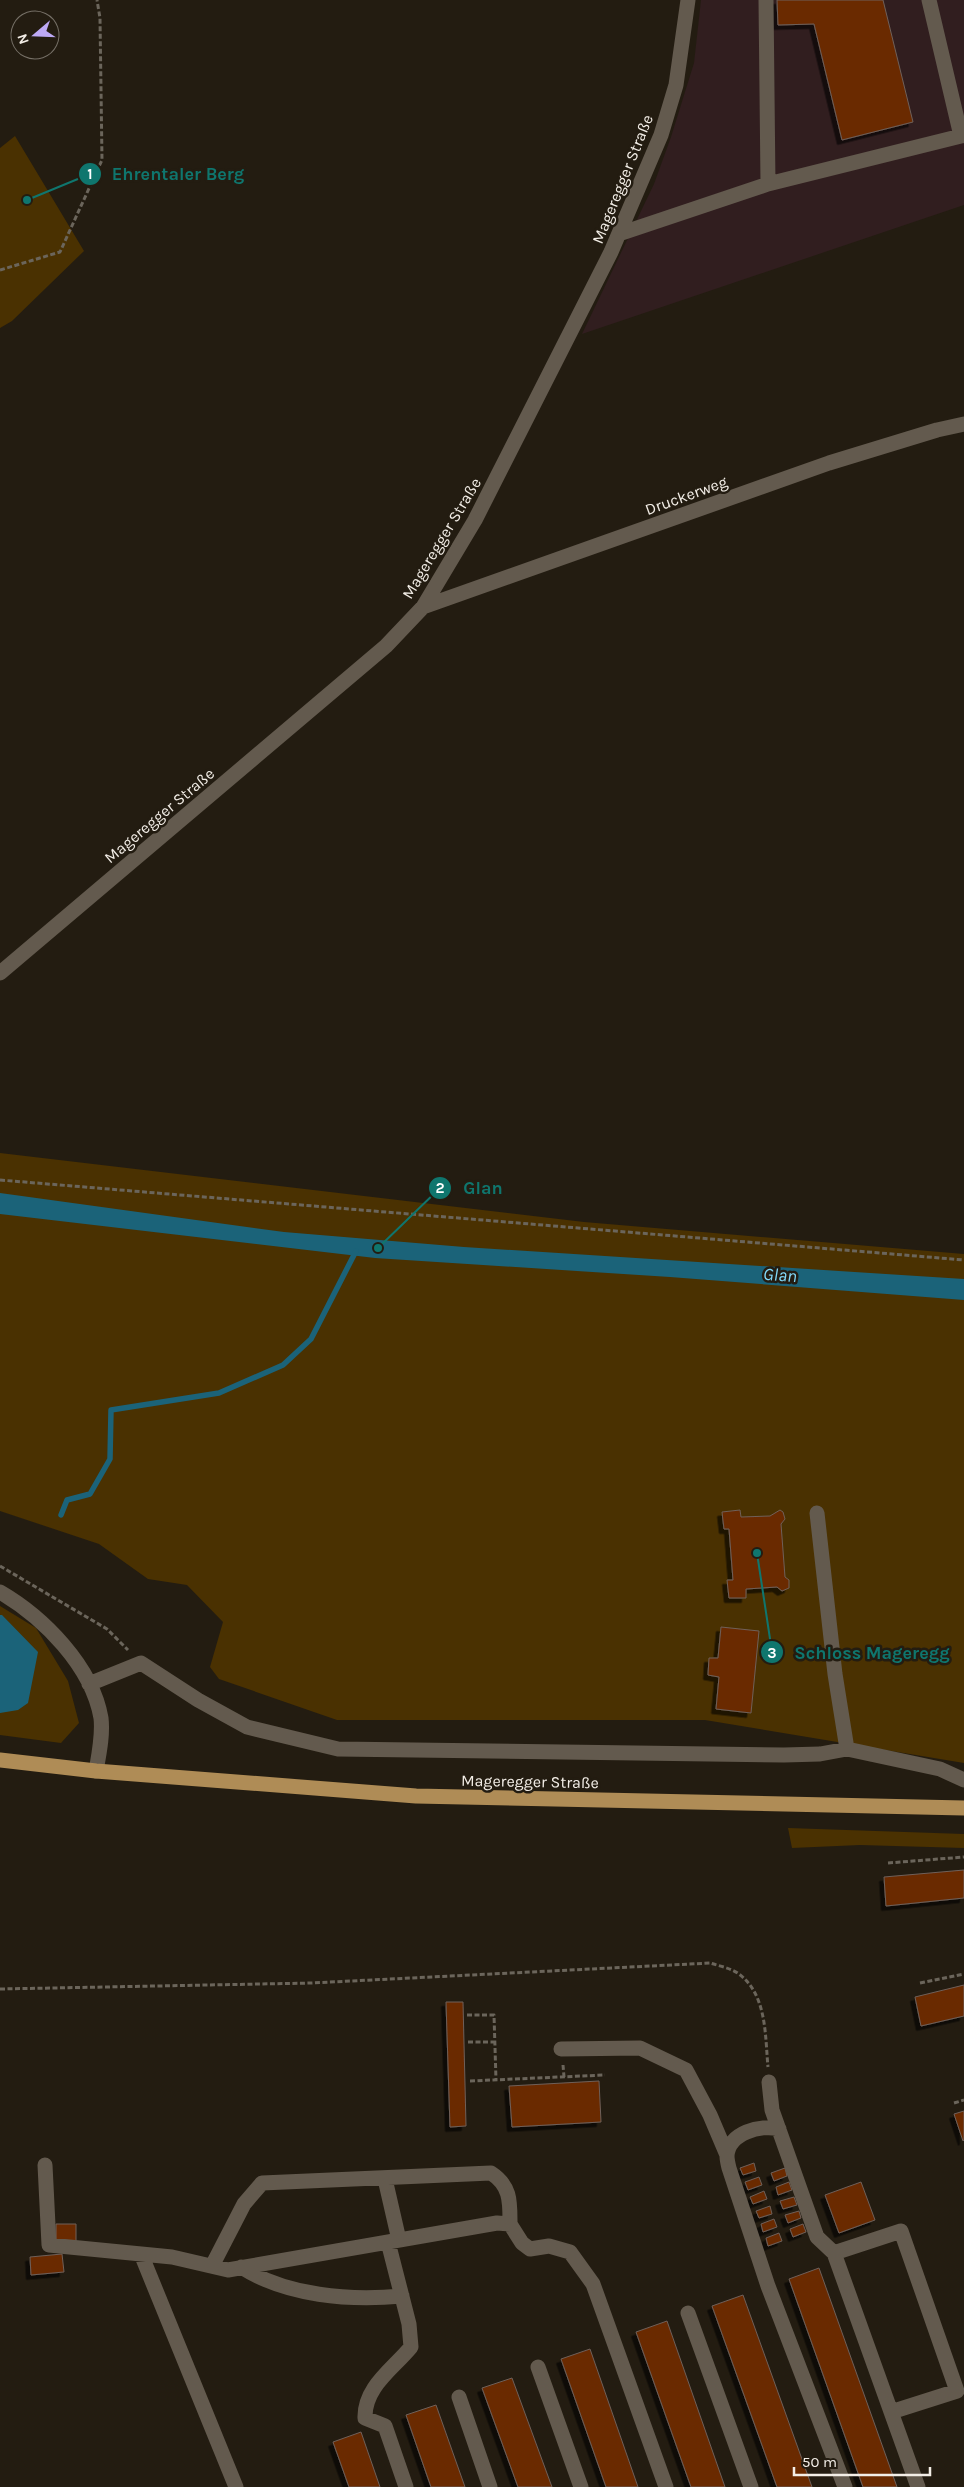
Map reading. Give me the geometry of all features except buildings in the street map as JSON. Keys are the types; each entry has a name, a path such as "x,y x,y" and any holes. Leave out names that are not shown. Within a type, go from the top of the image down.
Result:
{"main road":[{"name":"Mageregger Straße","path":"0,1760 96,1771 416,1796 964,1808"}],"street":[{"name":"Mageregger Straße","path":"0,973 386,646 423,607 480,512 619,234 661,135 676,85 688,0"},
{"path":"766,0 768,184"},
{"path":"619,234 768,184 961,136 929,0"},
{"name":"Druckerweg","path":"423,607 821,466 937,430 964,424"},
{"path":"817,1513 835,1674 847,1748"},
{"path":"0,1592 26,1609 44,1624 61,1642 89,1684 101,1720 96,1771"},
{"path":"89,1684 141,1663 198,1700 247,1727 338,1749 784,1755 820,1754 847,1748 940,1769 964,1780"},
{"path":"561,2049 640,2048 686,2070 710,2115 727,2154 729,2168 768,2286 844,2487"},
{"path":"769,2082 772,2110 817,2237 834,2253 918,2487"},
{"path":"727,2154 737,2138 753,2130 769,2126 779,2128"},
{"path":"45,2166 49,2246 172,2257 228,2270 497,2223 510,2224"},
{"path":"212,2266 244,2204 262,2183 491,2173 503,2181 510,2201 510,2224 522,2243 530,2249 549,2246 570,2252 593,2284 666,2487"},
{"path":"385,2179 402,2296 409,2324 411,2347 372,2389 365,2405 365,2418 384,2426 406,2487"},
{"path":"834,2253 901,2231 957,2391 891,2412"},
{"path":"140,2254 236,2487"},
{"path":"241,2267 256,2276 342,2298 402,2296"},
{"path":"688,2313 751,2487"},
{"path":"538,2367 581,2487"},
{"path":"459,2397 490,2487"}],"path":[{"path":"0,270 60,252 102,160 100,18 97,0"},
{"path":"0,1180 964,1260"},
{"path":"0,1566 107,1629 141,1663"},
{"path":"888,1863 964,1857"},
{"path":"0,1989 312,1983 710,1963 738,1973 758,1999 764,2024 769,2082"},
{"path":"920,1983 964,1974"},
{"path":"467,2015 494,2015 496,2080"},
{"path":"468,2042 494,2042"},
{"path":"470,2081 605,2075"},
{"path":"954,2103 964,2100"}],"shaded area":[{"path":"701,0 964,0 964,205 582,334 654,184 671,137 694,63"},
{"path":"15,136 84,251 12,321 0,328 0,148"},
{"path":"0,1153 584,1222 964,1254 964,1763 705,1720 337,1720 219,1679 210,1667 223,1622 187,1585 148,1579 99,1544 0,1511"},
{"path":"0,1606 36,1628 68,1681 79,1723 61,1743 0,1735"},
{"path":"788,1828 964,1834 964,1848 860,1845 792,1848"}],"water":[{"path":"0,1193 284,1232 464,1247 964,1279 964,1300 670,1277 375,1258 0,1214"},
{"path":"0,1615 38,1652 28,1703 18,1710 0,1713"}],"waterway":[{"path":"61,1515 67,1500 90,1494 110,1459 111,1410 219,1393 283,1365 311,1339 356,1251"}],"place":[{"name":"Ehrentaler Berg","path":"27,200"},
{"name":"Glan","path":"378,1248"},
{"name":"Schloss Mageregg","path":"757,1553"}]}
